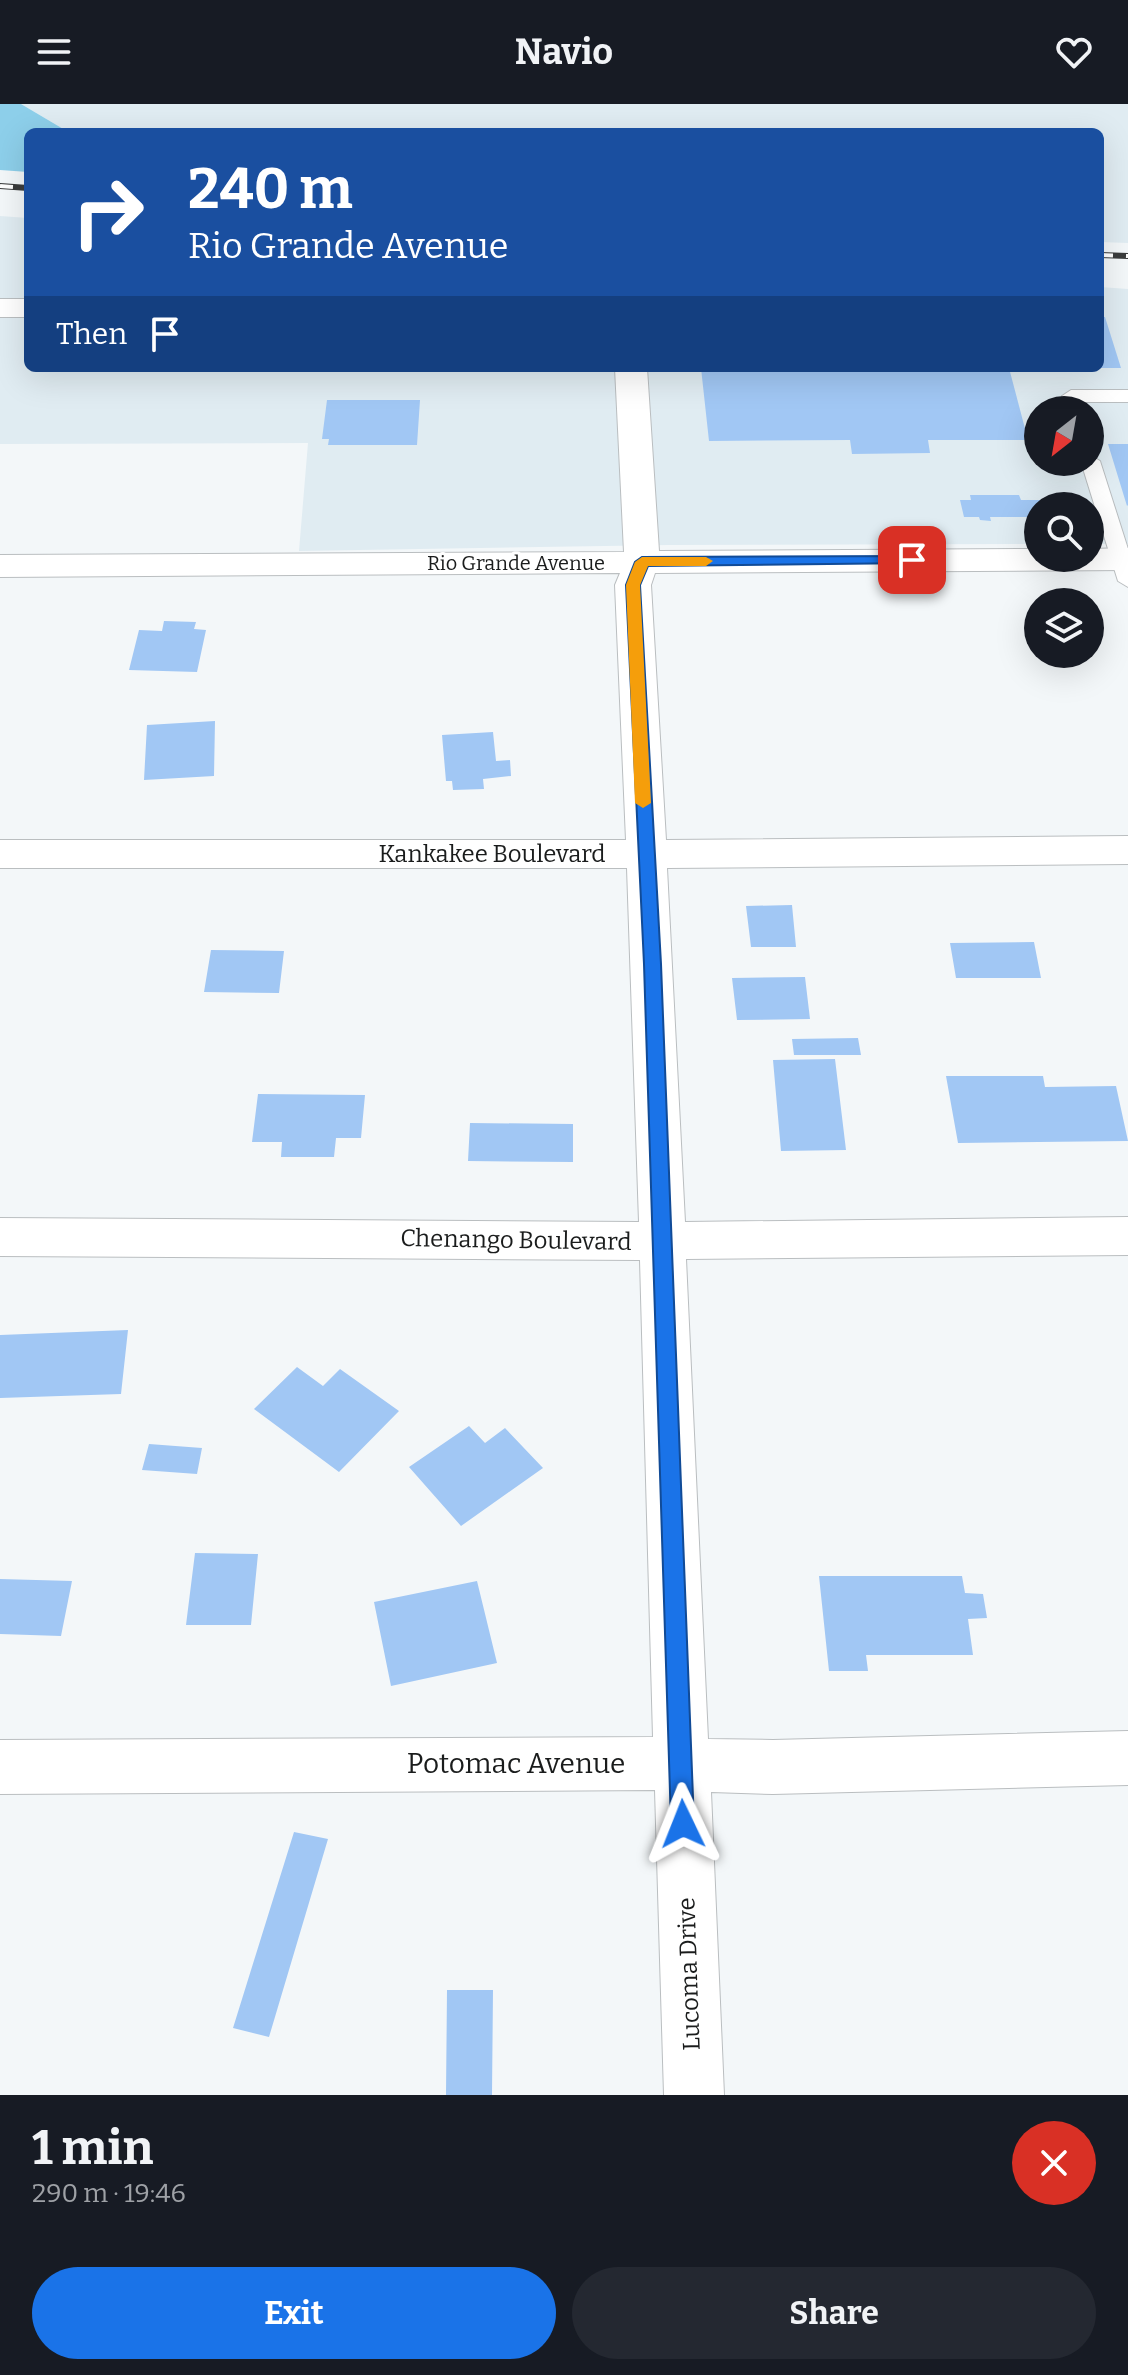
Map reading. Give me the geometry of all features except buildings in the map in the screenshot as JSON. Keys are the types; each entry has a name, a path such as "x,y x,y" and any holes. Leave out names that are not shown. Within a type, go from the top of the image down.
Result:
{"street":[{"path":"0,308 24,308"},
{"name":"Lucoma Drive","path":"631,372 642,562 633,585 662,1241 694,2095"},
{"name":"Rio Grande Avenue","path":"0,566 642,562 1126,566"},
{"name":"Kankakee Boulevard","path":"0,854 1128,850"},
{"name":"Chenango Boulevard","path":"0,1237 662,1241 1128,1236"},
{"name":"Potomac Avenue","path":"0,1767 680,1763 773,1767 1128,1758"}],"lane":[{"path":"1104,396 1128,396"},
{"path":"1095,476 1126,566"}],"shaded area":[{"path":"0,104 21,104 62,128 24,128 24,172 0,170"},
{"path":"21,104 1128,104 1128,243 1104,242 1104,128 62,128"},
{"path":"0,216 24,218 24,372 1104,372 1104,287 1128,289 1128,544 1104,544 1104,492 1024,492 1024,544 669,545 299,551 308,443 0,444"}],"railway":[{"path":"0,186 24,188"},
{"path":"1104,255 1128,256"}],"slow traffic":[{"path":"643,803 633,585 642,562 706,561"}],"route":[{"path":"683,1824 652,964 633,585 642,562 912,560"}]}
